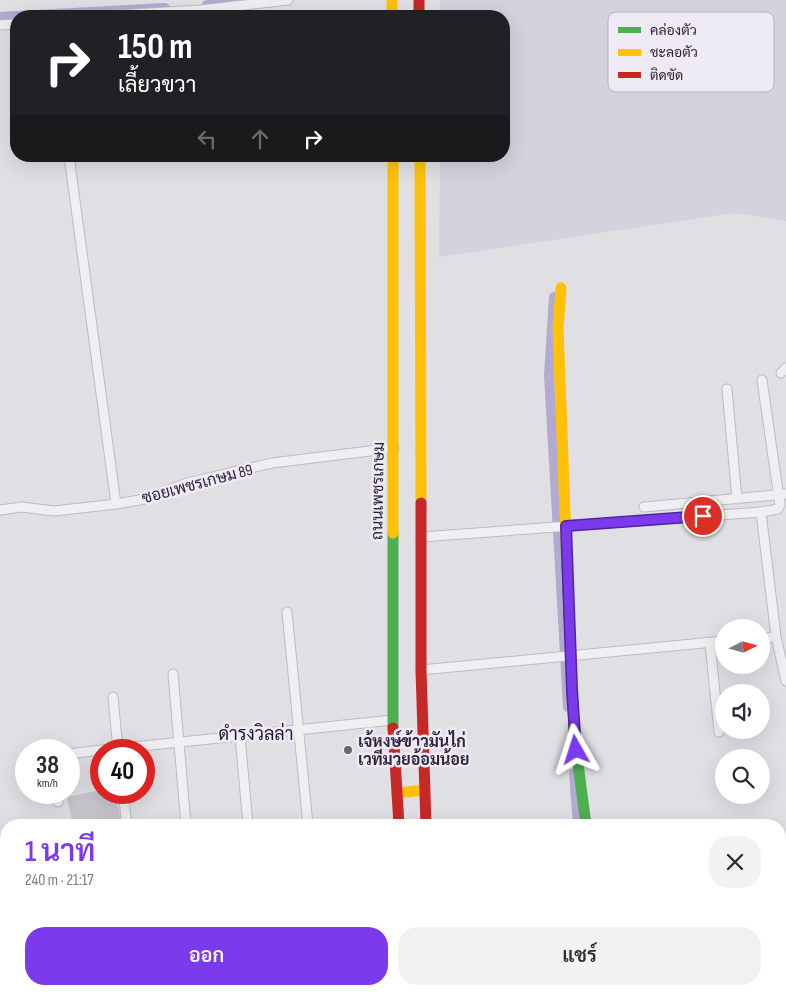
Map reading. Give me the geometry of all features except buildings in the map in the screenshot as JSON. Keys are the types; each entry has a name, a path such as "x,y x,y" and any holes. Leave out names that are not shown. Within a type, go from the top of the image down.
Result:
{"main road":[{"name":"ถนนเพชรเกษม","path":"393,162 394,720 399,819"},
{"path":"420,162 422,670 426,819"},
{"path":"561,288 558,328 570,655 574,733 585,819"},
{"path":"397,793 424,790"}],"street":[{"path":"200,10 288,0"},
{"path":"69,162 116,504"},
{"path":"421,537 761,512 778,509 782,495 762,380"},
{"path":"727,389 738,499"},
{"name":"ซอยเพชรเกษม 89","path":"0,510 22,507 54,511 116,504 145,499 187,483 272,463 394,448"},
{"path":"644,507 782,495"},
{"path":"761,512 776,637 786,680"},
{"path":"287,612 307,819"},
{"path":"770,637 776,637"},
{"path":"710,643 715,692"},
{"path":"422,670 715,643"},
{"path":"173,674 185,819"},
{"path":"113,697 117,739"},
{"path":"155,745 394,720"},
{"path":"240,736 247,819"},
{"path":"124,804 126,819"}],"shaded area":[{"path":"440,0 786,0 786,221 734,213 439,257 440,162 510,162 510,10 440,10"}],"waterway":[{"path":"207,5 245,0"},
{"path":"128,10 165,8"},
{"path":"0,17 10,16"},
{"path":"554,297 549,375 568,707"},
{"path":"574,774 578,819"}],"traffic: fast":[{"path":"393,533 393,728"},
{"path":"567,564 574,733 585,819"}],"traffic: slow":[{"path":"392,0 392,10"},
{"path":"393,162 393,533"},
{"path":"420,162 421,503"},
{"path":"561,288 558,328 567,564"},
{"path":"397,793 425,790"}],"traffic: jam":[{"path":"419,0 419,10"},
{"path":"421,503 421,670 426,819"},
{"path":"393,728 399,819"}],"place":[{"name":"เจ้หงษ์ข้าวมันไก่ เวทีมวยอ้อมน้อย","path":"348,750"}],"district":[{"name":"ดำรงวิลล่า","path":"256,734"}],"route":[{"path":"576,750 566,526 703,516"}]}
